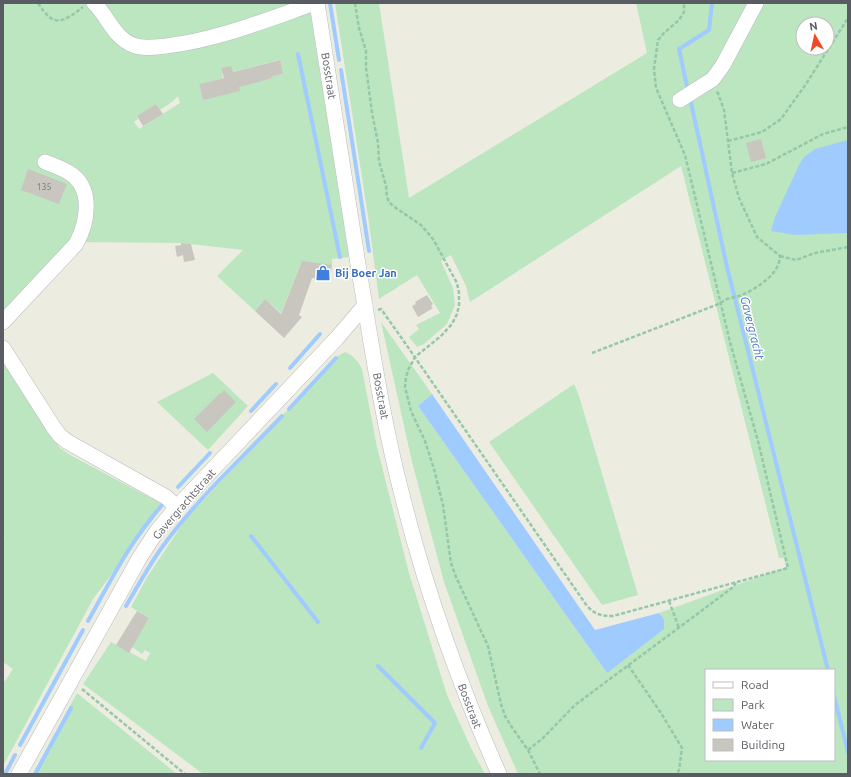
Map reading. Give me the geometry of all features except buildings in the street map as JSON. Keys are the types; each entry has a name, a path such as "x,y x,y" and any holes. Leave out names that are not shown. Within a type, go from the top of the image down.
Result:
{"street":[{"path":"89,4 106,9 109,24 132,45 152,48 179,45 212,38 316,3"},
{"name":"Bosstraat","path":"316,3 382,406 401,493 414,543 447,646 478,727 499,774"},
{"path":"680,100 713,79 723,65 756,3"},
{"path":"3,322 76,244 81,234 85,219 87,204 84,188 77,178 69,172 45,162"},
{"name":"Gavergrachtstraat","path":"19,774 140,557 157,531 177,507 366,309"},
{"path":"3,348 60,436 68,442 166,497 177,507"}],"path":[{"path":"38,3 52,19 58,21 64,20 89,4"},
{"path":"356,3 359,28 366,51 366,67 372,113 378,143 379,161 386,186 386,197 388,202 421,225 433,239 457,283 459,293 460,305 452,324 441,336 415,358 409,368 406,378 408,399 411,411 429,454 436,476 443,505 451,563 461,591 485,635 505,716 528,750 540,774"},
{"path":"366,309 381,310 594,613 602,616 613,616 788,568 758,441 730,342 685,155 656,88 654,69 658,40 679,20 684,12 684,3"},
{"path":"728,141 762,132 781,119 806,84 848,18"},
{"path":"713,79 724,110 732,173 739,198 757,237 780,256 796,260 815,253 848,246"},
{"path":"732,173 766,164 823,134 848,127"},
{"path":"592,353 721,303 726,299 741,295 758,286 773,273 780,263 780,256"},
{"path":"528,750 542,739 575,706 732,588 736,582"},
{"path":"669,601 679,628"},
{"path":"628,665 661,713 682,748 679,770 677,774"},
{"path":"71,681 185,774"}],"green space":[{"path":"3,3 309,3 349,257 332,259 332,265 312,265 302,261 281,313 265,299 255,311 217,276 243,250 181,243 74,242 3,313","holes":["279,60 283,74 273,76 268,80 237,81 203,100 199,84 223,78 221,68 233,72","178,96 180,103 139,129 134,122 138,119 137,116 156,104 160,110"]},
{"path":"335,3 379,3 409,198 647,53 636,3 848,3 848,774 518,774 488,706 444,582 412,462 381,322 432,394 418,406 607,673 664,619 659,613 786,567 784,558 779,558 681,166 470,302 466,286 451,255 441,261 453,288 455,305 447,324 424,344 417,347 409,337 419,329 416,325 440,313 417,275 379,299 369,223"},
{"path":"345,352 355,359 362,369 377,447 409,573 447,695 471,748 485,774 203,774 83,684 111,642 146,661 150,653 145,650 142,654 132,647 149,618 131,607 146,579 185,520 338,356"},
{"path":"3,362 60,448 72,456 164,505 93,599 3,766 3,684 13,669 3,662 3,539 5,536 3,534"},
{"path":"213,373 248,406 208,450 157,402"},
{"path":"574,384 579,396 638,595 602,605 489,442"},
{"path":"77,693 177,774 33,774"}],"water":[{"path":"848,140 848,233 795,235 771,231 775,217 804,157 815,149"},
{"path":"432,394 595,630 659,613 664,619 664,629 607,673 418,406"}],"waterway":[{"path":"330,3 339,60"},
{"name":"Gavergracht","path":"688,91 679,49 709,30 712,3"},
{"path":"298,54 340,257"},
{"path":"341,70 369,251"},
{"name":"Gavergracht","path":"690,98 727,267 828,669"},
{"path":"290,368 320,334"},
{"path":"289,409 336,358"},
{"path":"251,411 276,384"},
{"path":"126,606 153,561 176,529 220,479 282,416"},
{"path":"178,487 210,453"},
{"path":"88,621 132,545 152,516 164,503"},
{"path":"251,536 318,622"},
{"path":"20,745 83,630"},
{"path":"378,666 435,723 421,748"},
{"name":"Gavergracht","path":"835,700 848,752"},
{"path":"35,774 71,708"},
{"path":"5,774 15,755"}],"place":[{"name":"Bij Boer Jan","path":"323,273"}]}
